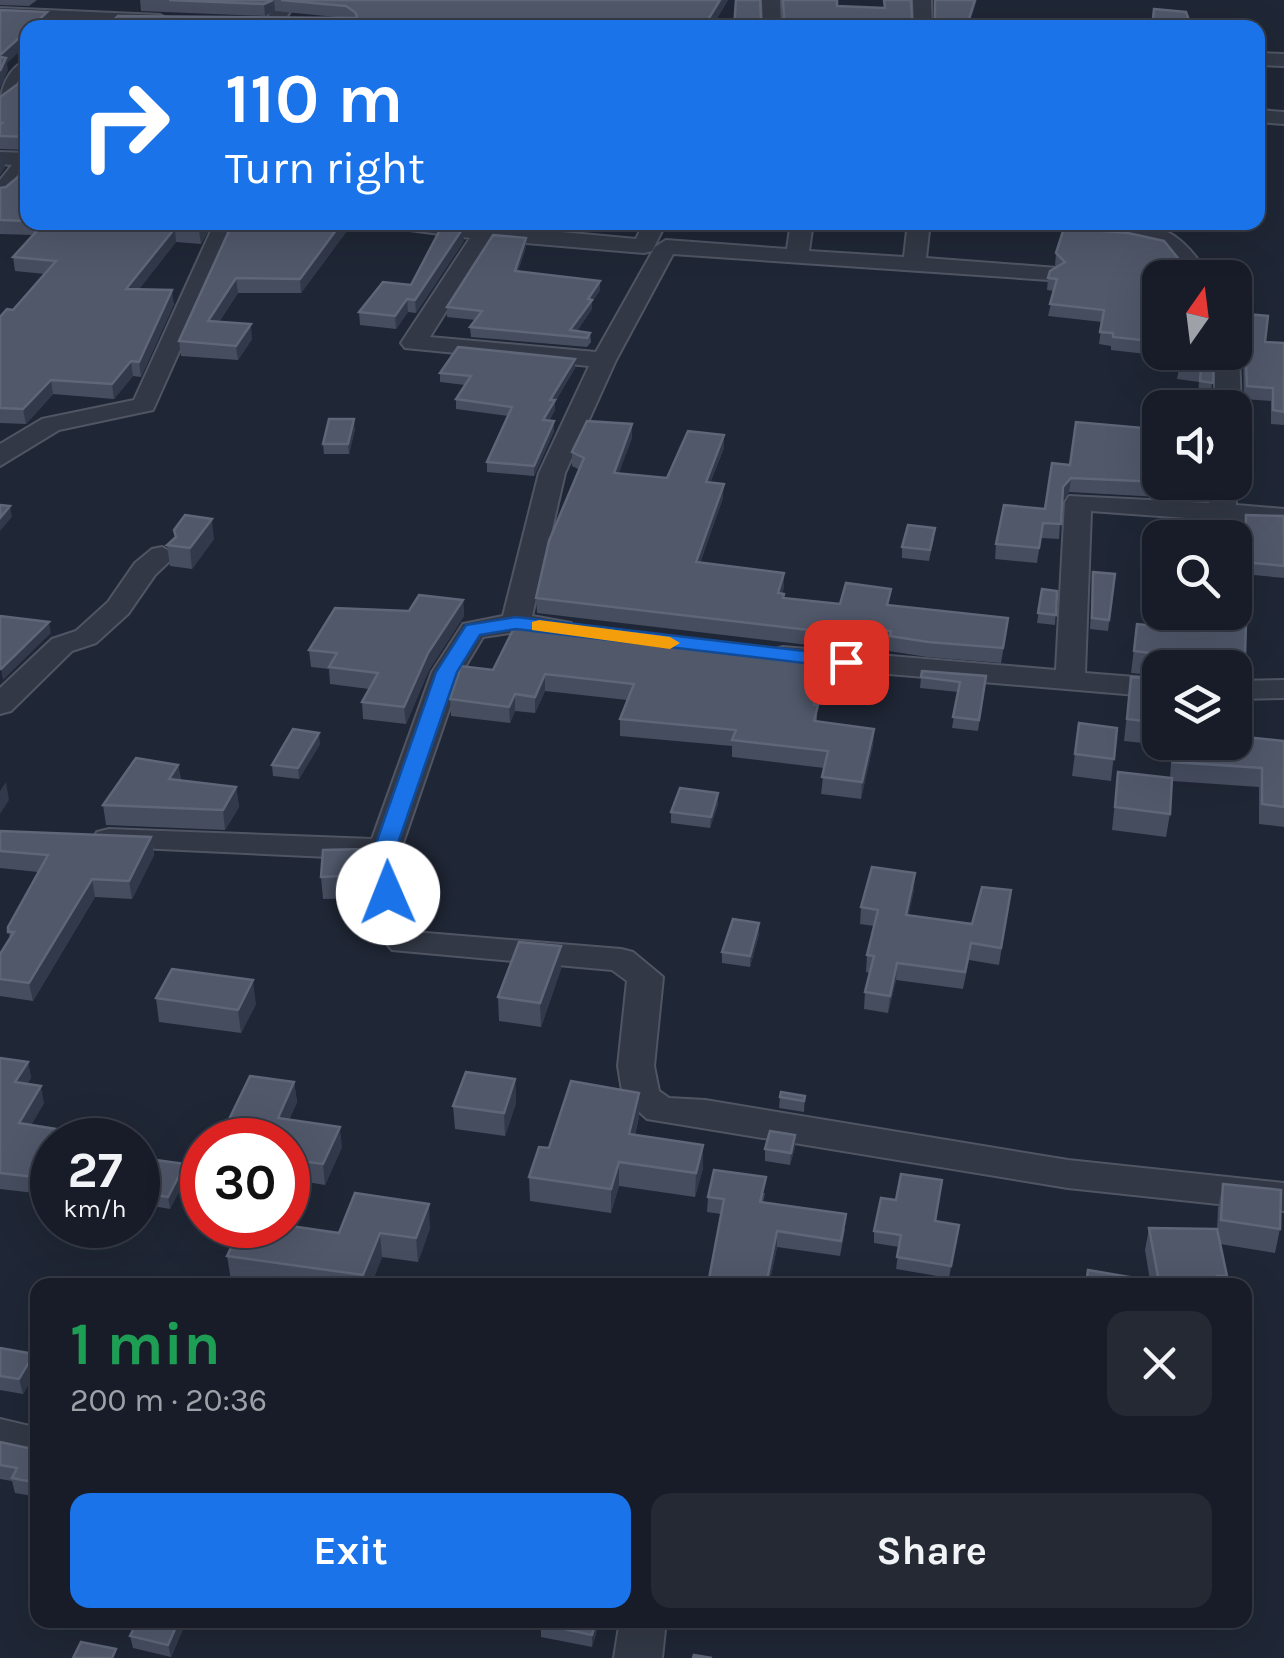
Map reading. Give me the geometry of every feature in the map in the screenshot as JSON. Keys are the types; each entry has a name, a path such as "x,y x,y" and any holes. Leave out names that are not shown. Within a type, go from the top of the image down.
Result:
{"street":[{"path":"0,12 150,20"},
{"path":"0,102 20,74"},
{"path":"0,198 20,167"},
{"path":"0,458 40,426 144,406 222,230"},
{"path":"462,230 658,238 798,257 1049,273"},
{"path":"798,257 801,230"},
{"path":"914,263 918,230"},
{"path":"1153,230 1187,251 1191,260"},
{"path":"484,233 438,310 413,343 604,360"},
{"path":"516,623 552,474 658,238"},
{"path":"1222,512 1223,500"},
{"path":"1070,681 1078,502 1284,518"},
{"path":"0,705 62,645 86,637 97,628 162,554"},
{"path":"592,633 516,623 473,630 447,672 385,849 391,865 384,921 404,942 621,960 645,977 636,1066 642,1097 660,1110 705,1113 1068,1174 1284,1196"},
{"path":"745,652 1142,687"},
{"path":"1252,689 1284,688"},
{"path":"78,838 385,849"},
{"path":"0,1436 30,1443"},
{"path":"638,1658 642,1628"}],"building":[{"path":"169,0 273,0 264,4"},
{"path":"281,0 720,0 708,20 114,20 118,16 357,18 346,6"},
{"path":"736,0 760,0 761,20 735,20"},
{"path":"783,0 837,0 837,6 885,8 884,0 911,0 912,20 784,20"},
{"path":"935,0 975,0 969,20 935,20"},
{"path":"1154,9 1186,12 1189,20 1153,20"},
{"path":"0,10 47,12 38,20 20,20 20,37 0,55"},
{"path":"20,80 20,137 0,136 0,97"},
{"path":"20,173 20,221 0,220 0,188"},
{"path":"38,230 173,230 126,289 172,290 139,362 131,361 112,384 51,380 23,409 0,408 0,317 7,309 13,310 56,261 13,257"},
{"path":"229,230 336,230 300,279 236,278 208,321 251,324 236,346 179,341"},
{"path":"440,230 462,230 415,300 407,299 395,316 359,312 383,282 411,285"},
{"path":"1063,230 1128,233 1164,241 1179,260 1142,260 1142,340 1100,332 1104,310 1050,304 1057,279 1048,278 1050,271 1065,262 1056,253"},
{"path":"493,235 526,238 515,271 600,281 588,299 592,300 570,330 590,333 587,338 470,327 482,311 447,307"},
{"path":"1252,315 1268,316 1265,342 1284,343 1284,412 1273,410 1273,388 1247,386 1246,370 1252,370"},
{"path":"458,347 575,359 550,400 555,400 543,420 554,421 534,466 487,462 512,407 456,399 471,376 440,373"},
{"path":"1201,370 1213,370 1213,383 1200,381"},
{"path":"329,419 354,419 348,444 323,444"},
{"path":"587,421 632,424 614,473 667,478 688,431 724,435 706,482 724,484 696,562 784,573 778,593 784,594 783,598 840,604 846,583 891,589 887,605 1008,618 1003,648 928,642 890,636 891,631 836,625 834,633 536,598 549,541 584,458 572,452"},
{"path":"1076,422 1142,428 1142,481 1071,478 1063,487 1061,524 1043,523 1039,548 996,544 1004,505 1045,509 1052,463 1070,465"},
{"path":"0,505 10,506 0,518"},
{"path":"185,515 212,519 190,548 167,545 176,537 174,530"},
{"path":"1246,515 1284,516 1284,566 1252,563 1252,520 1246,520"},
{"path":"908,525 935,528 930,550 902,547"},
{"path":"1093,572 1115,574 1109,620 1092,618"},
{"path":"1042,589 1057,591 1056,615 1038,613"},
{"path":"419,595 463,600 428,653 404,707 362,702 378,673 329,667 337,653 309,650 335,608 409,611"},
{"path":"0,616 49,622 1,669 0,669"},
{"path":"518,620 827,656 814,705 818,705 814,721 874,729 862,782 822,777 828,751 732,740 736,730 620,719 634,684 545,674 535,697 515,694 509,707 450,699 461,666 493,670"},
{"path":"1137,624 1142,625 1142,630 1246,630 1245,650 1134,651"},
{"path":"922,671 986,676 979,720 953,717 960,682 921,677"},
{"path":"1131,677 1142,678 1142,721 1127,719"},
{"path":"1079,723 1117,728 1114,759 1075,754"},
{"path":"293,729 319,733 298,768 272,765"},
{"path":"1252,738 1284,741 1284,807 1262,804 1262,768 1173,762 1252,760"},
{"path":"136,758 178,765 169,779 236,787 223,810 103,805"},
{"path":"1118,772 1172,778 1170,814 1115,807"},
{"path":"680,788 718,793 711,817 671,812"},
{"path":"0,831 151,837 129,881 92,879 29,983 0,979 0,954 14,932 8,932 8,927 48,855 0,851"},
{"path":"365,849 363,875 321,877 323,850"},
{"path":"872,867 915,873 906,915 972,924 982,887 1011,890 1001,948 971,943 965,972 897,963 890,996 865,992 874,956 867,955 878,910 861,907"},
{"path":"733,919 759,923 750,956 722,952"},
{"path":"519,942 561,946 540,1003 498,997"},
{"path":"172,969 253,980 238,1010 156,998"},
{"path":"0,1058 28,1062 15,1082 41,1086 19,1123 30,1125 30,1176 0,1173"},
{"path":"466,1072 515,1079 504,1113 453,1106"},
{"path":"250,1076 294,1082 278,1118 230,1118"},
{"path":"571,1081 639,1093 629,1134 703,1145 696,1173 619,1162 611,1189 529,1177 539,1147 549,1148"},
{"path":"781,1092 805,1096 804,1101 780,1097"},
{"path":"310,1123 340,1127 323,1164 310,1162"},
{"path":"770,1131 795,1135 791,1153 765,1149"},
{"path":"160,1161 180,1163 180,1174 168,1197 160,1196"},
{"path":"714,1170 766,1177 760,1202 846,1214 841,1241 777,1231 767,1278 709,1278 724,1199 708,1197"},
{"path":"901,1174 942,1180 935,1221 959,1225 951,1266 897,1257 901,1235 874,1231 881,1198 896,1200"},
{"path":"1223,1184 1281,1190 1280,1229 1221,1220"},
{"path":"355,1193 429,1204 416,1238 380,1233 363,1275 227,1256 231,1248 310,1248 310,1229 339,1233"},
{"path":"1149,1228 1217,1229 1227,1276 1158,1278"},
{"path":"1088,1270 1135,1278 1087,1278"},
{"path":"0,1348 30,1353 19,1379 0,1376"},
{"path":"0,1442 30,1448 30,1481 12,1478 17,1468 0,1465"},
{"path":"134,1628 175,1628 168,1645 130,1636"},
{"path":"560,1628 594,1628 592,1635"},
{"path":"81,1642 116,1649 112,1658 73,1658"}],"slow traffic":[{"path":"539,626 670,643"}],"route":[{"path":"388,893 391,865 385,849 447,672 473,630 516,623 846,662"}]}
